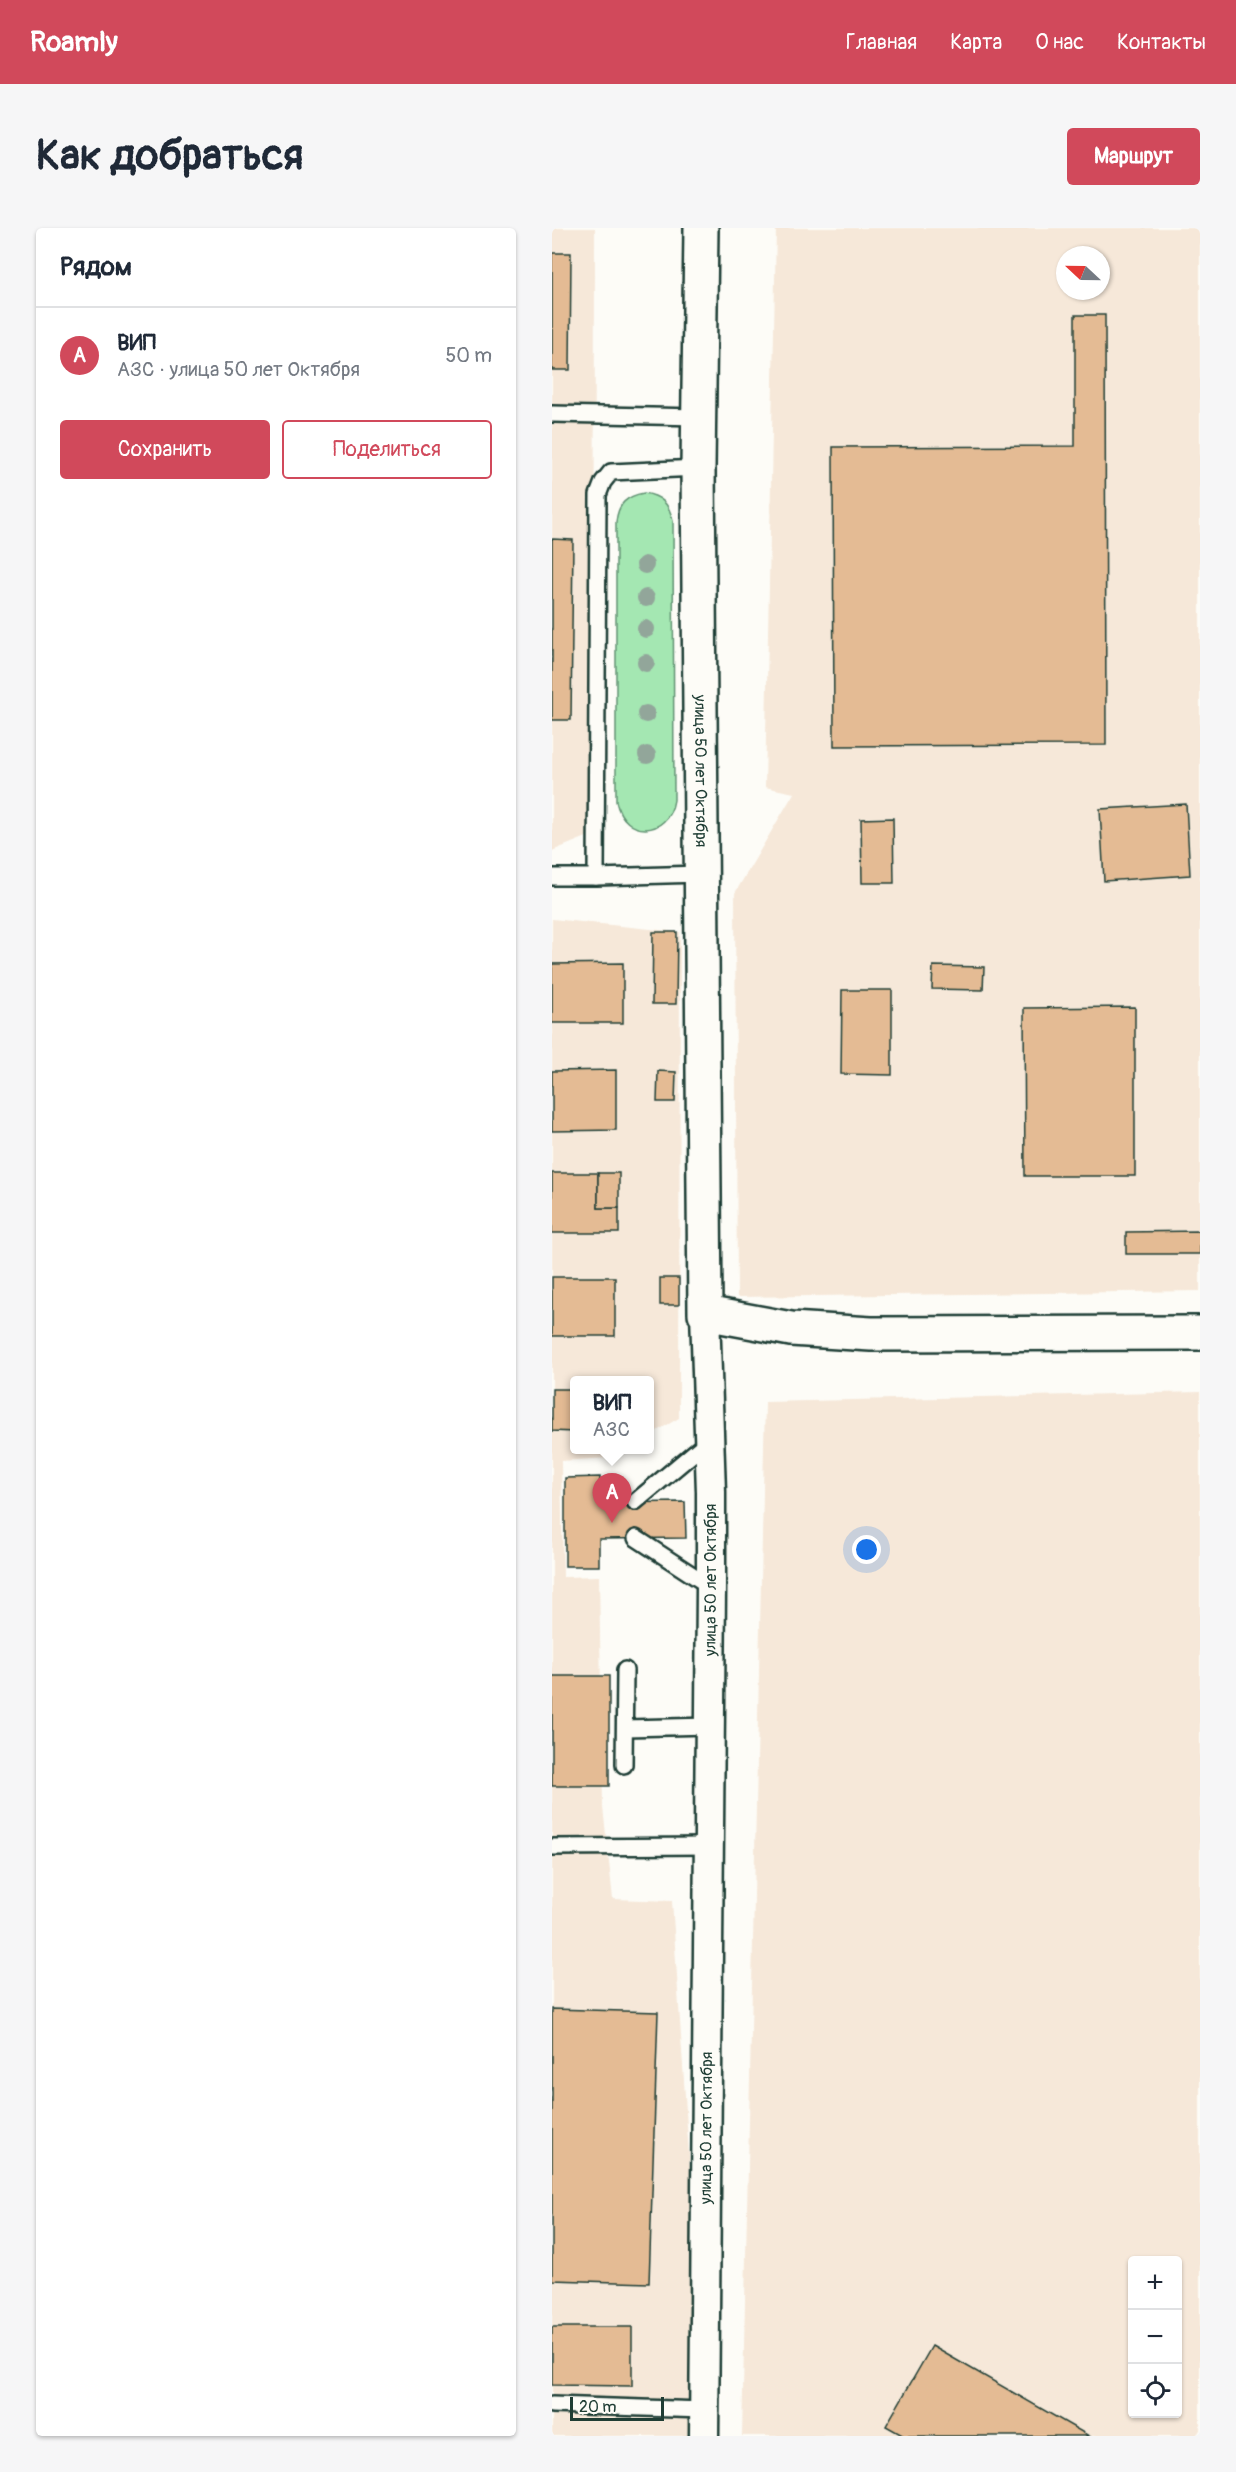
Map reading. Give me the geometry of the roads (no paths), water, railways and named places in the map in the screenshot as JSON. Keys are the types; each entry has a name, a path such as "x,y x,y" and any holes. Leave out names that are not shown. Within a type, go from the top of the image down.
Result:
{"street":[{"name":"улица 50 лет Октября","path":"700,228 698,468 701,874 705,1313 711,1587 704,2423"},
{"path":"705,1313 792,1329 871,1334 1200,1333"}],"lane":[{"path":"552,414 700,417"},
{"path":"596,877 598,495 603,482 611,472 698,468"},
{"path":"552,877 701,874"},
{"path":"635,1502 708,1440"},
{"path":"636,1538 711,1587"},
{"path":"624,1765 625,1670"},
{"path":"625,1728 711,1726"},
{"path":"552,1847 710,1846"},
{"path":"552,2404 704,2423"}],"place":[{"name":"ВИП","path":"612,1523"}]}
